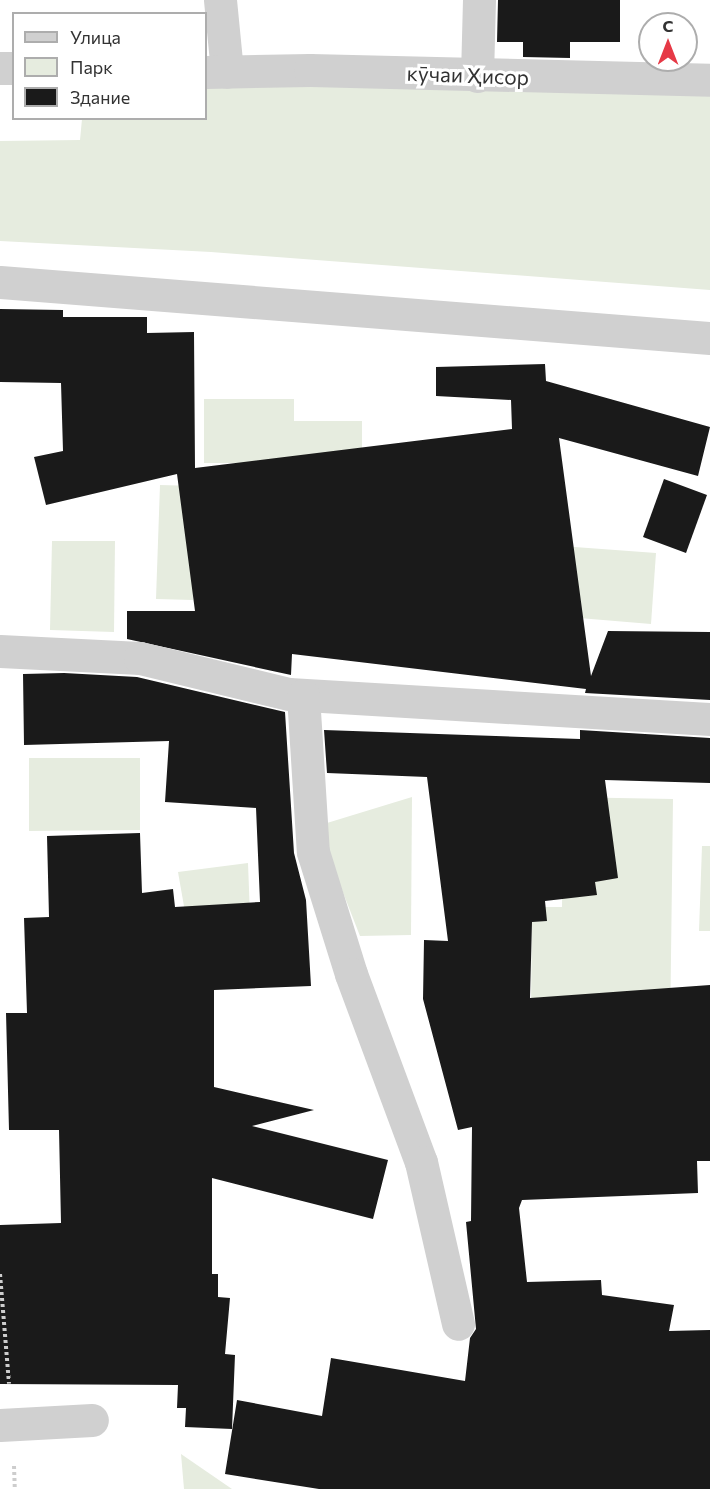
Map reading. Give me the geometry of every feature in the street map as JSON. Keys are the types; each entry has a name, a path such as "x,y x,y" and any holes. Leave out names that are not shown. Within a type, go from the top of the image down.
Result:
{"street":[{"name":"кӯчаи Ҳисор","path":"220,0 216,72 710,80"},
{"path":"477,76 479,0"},
{"path":"0,282 710,339"},
{"path":"0,651 140,658 303,695 710,718"},
{"path":"303,695 313,852 351,974 421,1162 458,1324"},
{"path":"0,1425 92,1420"}],"green space":[{"path":"710,79 710,290 211,252 0,241 0,141 80,140 82,120 207,120 207,86"},
{"path":"204,399 294,399 294,421 362,421 362,452 297,463 204,463"},
{"path":"160,485 197,486 193,600 156,599"},
{"path":"52,541 115,541 114,632 50,630"},
{"path":"561,546 656,553 651,624 555,616"},
{"path":"29,758 140,758 140,830 29,831"},
{"path":"412,797 411,935 360,936 326,849 327,823"},
{"path":"563,797 673,799 669,1116 530,1114 532,907 562,907"},
{"path":"702,846 710,846 710,931 699,931"},
{"path":"248,863 251,942 192,952 178,872"},
{"path":"181,1454 232,1489 184,1489"}],"building":[{"path":"498,0 620,0 620,42 570,42 570,58 523,57 523,42 497,42"},
{"path":"0,309 63,310 63,317 147,317 147,333 194,332 195,468 512,429 511,400 436,396 436,367 545,364 546,381 710,427 698,476 559,438 591,676 608,631 710,632 710,700 585,693 586,689 292,654 291,675 127,639 127,611 195,611 177,474 46,505 34,457 63,451 61,383 0,382"},
{"path":"664,479 707,495 686,553 643,537"},
{"path":"64,673 137,677 285,712 294,853 306,900 311,986 214,990 214,1087 314,1110 252,1126 388,1160 373,1219 212,1178 212,1274 218,1274 218,1297 230,1298 225,1354 235,1355 232,1429 185,1427 186,1408 177,1408 178,1385 0,1384 0,1225 61,1223 59,1130 9,1130 6,1013 27,1013 24,918 49,917 47,836 140,833 142,893 173,889 175,907 260,902 256,808 165,802 169,741 24,745 23,674"},
{"path":"324,730 580,739 580,730 710,738 710,783 605,780 618,878 595,882 597,895 545,901 547,921 532,922 530,998 710,985 710,1161 697,1161 698,1193 522,1200 519,1208 527,1282 601,1280 602,1295 674,1305 669,1331 710,1330 710,1489 319,1489 225,1474 237,1400 322,1416 331,1358 465,1381 470,1338 476,1329 466,1222 471,1221 472,1127 458,1130 423,999 424,940 448,941 427,777 327,773"}]}
